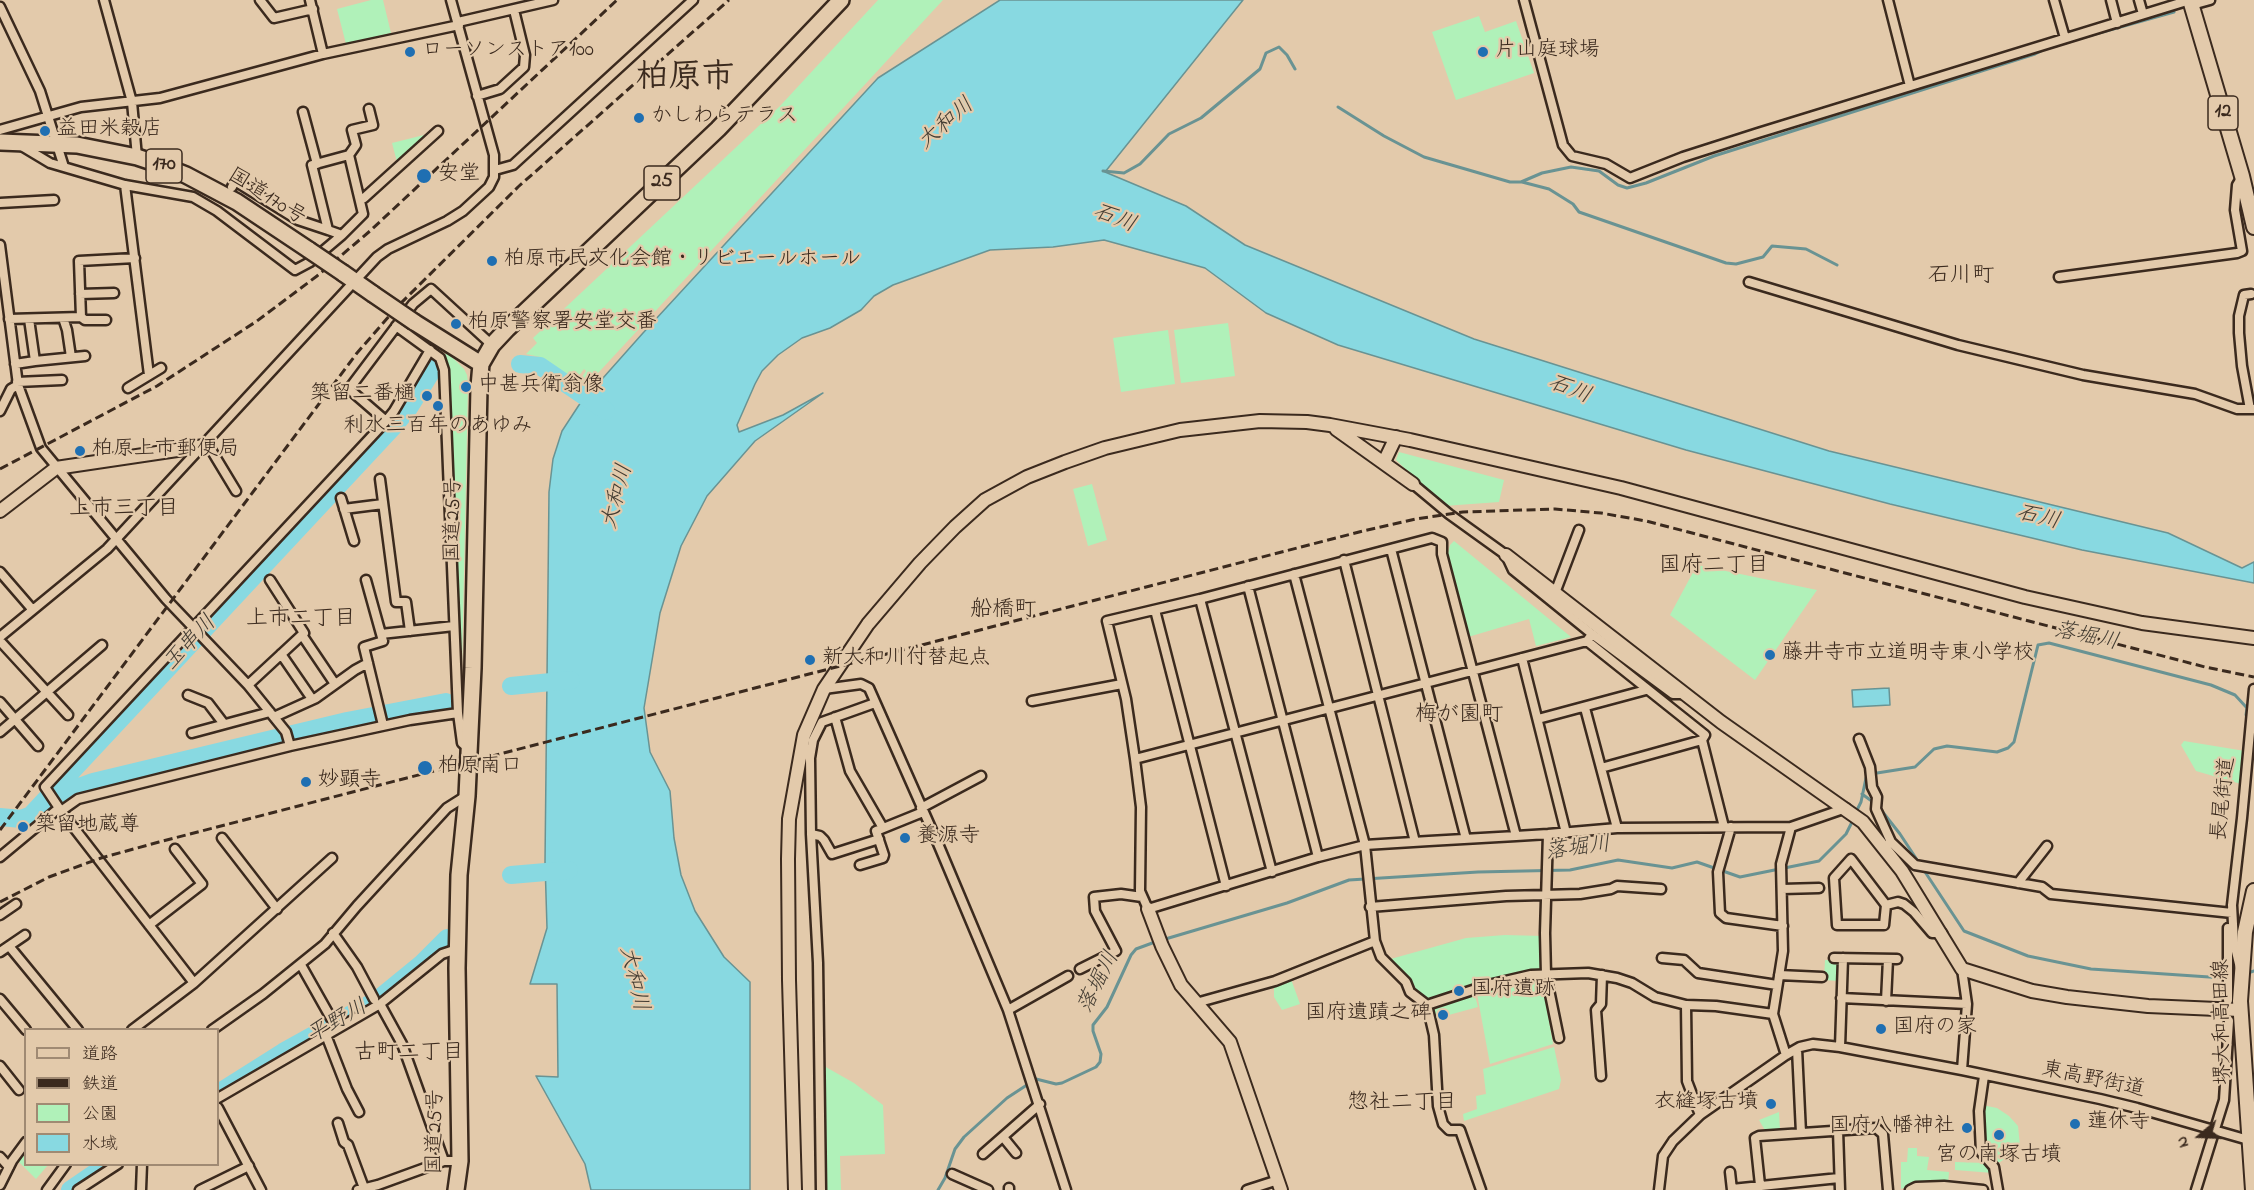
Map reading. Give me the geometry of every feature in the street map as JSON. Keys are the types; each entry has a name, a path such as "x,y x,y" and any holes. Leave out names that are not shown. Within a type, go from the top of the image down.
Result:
{"highway":[{"name":"国道25号","path":"456,1190 460,1161 457,949 459,875 467,796 473,668 481,364 492,345 718,129 842,0"},
{"name":"国道170号","path":"7,142 77,144 137,157 186,175 262,217 414,322 481,364"}],"main road":[{"name":"12","path":"2191,3 2242,176 2254,227"},
{"name":"堺大和高田線","path":"2253,1190 2252,1141 2240,1010 2241,969 2254,891"}],"street":[{"path":"104,0 132,102 137,157"},
{"path":"260,0 274,18 311,4 324,54"},
{"path":"68,715 47,693 1,634 107,549 206,444 349,277 388,249 463,211 489,188 495,170 494,155 451,0"},
{"path":"0,130 81,107 160,98 324,54 553,0"},
{"path":"495,170 513,165 693,0"},
{"path":"1524,0 1563,145 1572,156 1606,164 1630,178 1683,157 2143,14 2210,0"},
{"path":"1888,0 1910,86"},
{"path":"2054,0 2065,38"},
{"path":"2111,0 2117,22"},
{"path":"2139,0 2143,14"},
{"path":"0,8 40,91 64,167"},
{"path":"477,96 500,89 524,67 525,55 514,10"},
{"path":"328,230 312,165 349,155 356,145 352,130 373,124 369,109"},
{"path":"303,112 317,164"},
{"path":"364,198 438,131"},
{"path":"7,142 50,163 125,185 194,197 218,208 295,270 310,262 363,214 349,155"},
{"path":"2059,277 2242,251 2235,210 2237,185 2242,176"},
{"path":"232,187 235,182 298,220 342,235"},
{"path":"125,185 149,375"},
{"path":"0,203 54,200"},
{"path":"0,245 17,383 39,444 56,468 194,629 248,685 286,732 290,745"},
{"path":"81,317 79,261 135,258"},
{"path":"1749,282 1958,345 2083,375 2195,394 2237,409 2252,409 2242,366 2239,333 2239,316 2244,295 2251,294"},
{"path":"386,421 349,389 413,304 430,289 492,345"},
{"path":"80,294 114,293"},
{"path":"9,319 81,317 85,320 106,320"},
{"path":"63,318 71,357"},
{"path":"29,319 35,362"},
{"path":"396,326 440,358 444,370 458,713 462,742 469,749"},
{"path":"194,983 45,787 386,421 430,350"},
{"path":"15,364 85,356"},
{"path":"128,388 161,368"},
{"path":"0,411 11,389 17,383 62,380"},
{"path":"795,1190 789,819 802,743 814,708 824,689 868,624 920,563 955,527 985,500 1015,483 1065,462 1105,448 1180,430 1260,421 1330,425 1396,437 1621,488 2025,597 2142,623 2254,638"},
{"path":"1330,425 1384,462 1449,514 1506,555 1722,725 1846,808 1915,865 2042,887 2051,894 2233,909 2235,950 2241,969"},
{"path":"1384,462 1396,437"},
{"path":"0,511 56,468 206,444"},
{"path":"206,444 236,491"},
{"path":"380,479 396,602 406,602 410,631"},
{"path":"340,498 354,541"},
{"path":"344,509 383,504"},
{"path":"1554,593 1580,530"},
{"path":"1247,1190 1280,1185 1230,1042 1181,985 1140,891 1141,807 1122,684 1107,621 1432,538 1442,542 1442,554 1516,836"},
{"path":"1392,549 1466,839"},
{"path":"1506,555 1513,570 1646,690 1705,735 1702,740 1601,768"},
{"path":"1344,560 1415,842"},
{"path":"0,572 32,609"},
{"path":"1294,574 1365,845 1375,941 1381,957 1406,982 1410,992 1427,1005 1434,1035 1438,1106 1443,1124 1449,1130 1460,1130 1481,1190"},
{"path":"270,580 304,633 302,635 335,684"},
{"path":"366,580 383,641 364,647 383,725"},
{"path":"1248,586 1318,857"},
{"path":"1200,599 1272,872"},
{"path":"1155,610 1226,886"},
{"path":"381,634 454,626"},
{"path":"248,685 302,635"},
{"path":"1135,759 1378,694 1425,684 1589,638"},
{"path":"1589,638 1673,694 1685,694"},
{"path":"0,732 102,645"},
{"path":"280,654 312,699"},
{"path":"1522,658 1566,833"},
{"path":"192,733 272,714 312,699 368,663"},
{"path":"824,689 861,684 869,688 1008,1010 1066,1190"},
{"path":"1032,701 1122,684"},
{"name":"長尾街道","path":"2228,1000 2233,909 2254,689"},
{"path":"1538,719 1646,690"},
{"path":"188,695 208,703 224,724"},
{"path":"0,702 38,746"},
{"path":"822,1190 818,963 811,834 810,759 817,728 822,722 875,704"},
{"path":"1585,708 1617,828"},
{"path":"0,857 58,807 78,799 290,745 383,725 458,713"},
{"path":"835,717 850,771 883,828"},
{"path":"1859,739 1870,767 1872,787 1877,797 1876,809 1888,845 1962,969 1967,1004 1962,1070"},
{"path":"1702,740 1727,827 1719,872 1720,913 1726,918 1783,926"},
{"path":"802,743 810,759"},
{"path":"860,866 883,858 876,831 922,810 981,776"},
{"path":"213,1028 301,965 325,944 447,808 467,796"},
{"path":"1148,909 1365,845 1617,828 1791,827 1846,808"},
{"path":"1786,1055 1773,1014 1783,951 1782,868 1791,827"},
{"path":"811,834 820,836 832,854 879,838"},
{"path":"1548,834 1546,975 1558,1038"},
{"path":"222,838 277,909"},
{"path":"2019,883 2047,846"},
{"path":"148,925 202,884 175,849"},
{"path":"133,1028 194,983 332,858"},
{"path":"1851,859 1886,905 1884,925 1837,924 1834,878 1851,859"},
{"path":"1370,907 1506,896 1580,894 1611,890 1617,886 1661,889"},
{"path":"1782,889 1819,888"},
{"path":"1080,969 1116,951 1095,911 1095,897 1120,894 1142,897"},
{"path":"1886,905 1898,902 1904,904 1932,933 1942,933"},
{"path":"0,915 16,904"},
{"path":"333,933 357,967 402,1044 444,1161"},
{"path":"25,935 2,950 77,1028"},
{"path":"1196,1003 1275,981 1375,941"},
{"path":"219,1097 326,1035 442,954 457,949"},
{"path":"1662,958 1684,960 1698,973 1777,985"},
{"path":"1840,1047 1839,958 1893,959 1886,1000"},
{"path":"301,965 332,1020"},
{"path":"1962,969 2032,991 2067,997 2148,1006 2240,1010"},
{"path":"1427,1005 1488,985 1531,975 1588,973 1632,983 1655,997 1686,1005 1716,1006 1773,1014"},
{"path":"1600,1076 1596,1010 1601,1004 1602,975"},
{"path":"1779,975 1822,978"},
{"path":"1008,1010 1068,976"},
{"path":"1841,998 1967,1004"},
{"path":"0,999 24,1028"},
{"path":"1686,1005 1687,1081 1700,1115"},
{"path":"2196,1190 2224,1100 2229,1021"},
{"path":"326,1035 347,1089 359,1112"},
{"name":"東高野街道","path":"1797,1049 1813,1044 1840,1047 1962,1070 2137,1108 2252,1141"},
{"path":"1659,1190 1663,1156 1673,1141 1700,1115 1797,1049 1801,1133"},
{"path":"0,1066 20,1090"},
{"path":"1984,1076 1979,1111 1981,1152 1994,1167 1998,1190"},
{"path":"983,1154 1040,1104"},
{"path":"219,1110 261,1190"},
{"path":"338,1123 344,1142 348,1145 361,1189 444,1161 460,1161"},
{"path":"1760,1185 1755,1138 1759,1136 1876,1128 1884,1134 1888,1190"},
{"path":"1838,1130 1840,1190"},
{"path":"1003,1137 1016,1153"},
{"path":"0,1185 24,1145"},
{"path":"0,1157 9,1167"},
{"path":"47,1190 65,1166"},
{"path":"78,1190 115,1166"},
{"path":"141,1190 142,1166"},
{"path":"200,1190 249,1166"},
{"path":"1730,1172 1732,1189 1839,1178"},
{"path":"952,1174 988,1190"},
{"path":"1910,1190 1916,1187 1944,1186 1983,1190"}],"green space":[{"path":"371,0 383,0 391,33 346,44 337,9"},
{"path":"878,0 943,0 587,385 578,383 586,371 584,369 575,381 540,357 526,354 537,343 533,338 780,106"},
{"name":"片山庭球場","path":"1479,16 1485,32 1516,21 1534,73 1456,100 1432,32"},
{"path":"424,135 424,138 397,162 392,143"},
{"path":"1228,323 1235,376 1181,383 1174,330"},
{"path":"1168,330 1175,384 1121,392 1113,338"},
{"path":"447,352 464,369 468,383 461,712 451,421 445,355"},
{"path":"1399,452 1504,480 1499,502 1444,506 1396,460"},
{"path":"1092,484 1107,540 1088,546 1073,489"},
{"path":"1454,541 1571,637 1536,646 1529,619 1468,637 1447,557 1450,545"},
{"path":"1697,565 1817,590 1755,680 1670,615"},
{"path":"2184,741 2245,751 2241,784 2196,771 2181,745"},
{"path":"1505,935 1543,936 1544,972 1429,1001 1417,995 1387,960 1466,938"},
{"path":"1825,960 1839,961 1838,981 1824,980"},
{"path":"1291,979 1300,1004 1282,1010 1274,997 1274,984"},
{"path":"1529,979 1542,981 1553,1044 1490,1064 1477,994"},
{"path":"1474,992 1478,1007 1434,1019 1430,1006"},
{"path":"1554,1047 1561,1080 1559,1089 1464,1121 1463,1114 1477,1109 1476,1096 1486,1094 1483,1069"},
{"path":"824,1066 854,1083 883,1105 885,1154 840,1156 841,1190 827,1190"},
{"path":"1982,1105 1997,1108 2018,1126 2020,1146 2000,1162 1996,1163 1984,1152"},
{"path":"1779,1112 1780,1131 1766,1132 1759,1120"},
{"path":"24,1147 24,1166 47,1166 36,1179 16,1159"},
{"path":"1908,1148 1917,1148 1917,1156 1929,1157 1927,1170 1949,1172 1948,1184 1911,1185 1901,1189 1901,1162 1907,1162"},
{"path":"1955,1162 1984,1163 1989,1165 1993,1173 1955,1170"}],"water":[{"path":"1000,0 1243,0 1105,172 1186,206 1245,245 1474,339 1829,451 2168,533 2242,568 2254,562 2254,583 2082,550 1890,504 1686,450 1338,345 1266,313 1205,268 1104,240 1053,247 990,250 893,285 874,296 861,310 830,328 802,338 778,355 762,371 737,425 739,432 783,415 823,393 755,441 707,496 681,546 660,613 644,708 650,752 670,791 674,838 681,875 695,911 724,957 750,982 750,1190 591,1190 585,1164 536,1076 558,1077 557,984 530,984 547,928 545,862 549,492 553,459 562,431 579,405 643,333 878,78"},
{"path":"1889,688 1890,705 1853,707 1852,690"}],"waterway":[{"path":"1338,107 1384,136 1424,157 1510,182 1521,182 1542,173 1571,167 1599,171 1618,185 1627,188 1646,183 1714,156 2035,54 2049,47 2174,12"},
{"path":"1103,171 1124,173 1140,164 1169,134 1201,118 1260,69 1266,53 1279,47 1295,69"},
{"path":"1522,182 1549,189 1573,204 1579,212 1726,263 1736,264 1763,257 1772,246 1806,249 1837,265"},
{"name":"玉串川","path":"0,817 21,819 31,815 395,425 409,408 437,363"},
{"name":"玉串川","path":"520,364 540,366 606,411"},
{"name":"落堀川","path":"1855,814 1861,802 1866,778 1877,773 1915,767 1934,749 1947,746 1997,752 2008,748 2014,742 2038,645 2049,643 2211,685 2235,695 2247,708 2246,715 2250,716"},
{"path":"511,686 571,680"},
{"path":"49,798 93,782 347,721 446,702"},
{"path":"1862,794 1873,802"},
{"path":"1878,806 1900,834 1964,931 2028,956 2091,969 2224,978"},
{"name":"落堀川","path":"1162,940 1287,903 1349,880 1478,872 1570,870 1618,860 1672,868 1697,862 1740,877 1819,861 1846,834 1853,820"},
{"name":"平野川","path":"511,875 569,870"},
{"name":"平野川","path":"219,1092 283,1052 377,1000 421,964 447,938"},
{"name":"落堀川","path":"938,1190 945,1178 955,1149 964,1137 1007,1098 1036,1079 1056,1084 1062,1083 1096,1067 1100,1062 1101,1054 1093,1025 1107,1007 1131,955 1136,949 1155,942"},
{"name":"平野川","path":"70,1190 105,1166"}],"railway":[{"path":"0,469 157,386 257,321 317,276 370,231 617,0"},
{"path":"0,830 357,353 398,306 518,187 729,0"},
{"path":"0,902 49,877 101,858 159,842 1363,531 1416,519 1463,512 1555,509 1601,513 1646,521 2205,667 2254,677"}],"place":[{"name":"ローソンストア100","path":"410,52"},
{"name":"片山庭球場","path":"1483,52"},
{"name":"かしわらテラス","path":"639,118"},
{"name":"益田米穀店","path":"45,131"},
{"name":"安堂","path":"424,176"},
{"name":"柏原市民文化会館・リビエールホール","path":"492,261"},
{"name":"柏原警察署安堂交番","path":"456,324"},
{"name":"中甚兵衛翁像","path":"466,387"},
{"name":"築留二番樋","path":"427,396"},
{"name":"利水三百年のあゆみ","path":"438,406"},
{"name":"柏原上市郵便局","path":"80,451"},
{"name":"藤井寺市立道明寺東小学校","path":"1770,655"},
{"name":"新大和川付替起点","path":"810,660"},
{"name":"柏原南口","path":"425,768"},
{"name":"妙顕寺","path":"306,782"},
{"name":"築留地蔵尊","path":"23,827"},
{"name":"養源寺","path":"905,838"},
{"name":"国府遺跡","path":"1459,991"},
{"name":"国府遺蹟之碑","path":"1443,1015"},
{"name":"国府の家","path":"1881,1029"},
{"name":"衣縫塚古墳","path":"1771,1104"},
{"name":"蓮休寺","path":"2075,1124"},
{"name":"国府八幡神社","path":"1967,1128"},
{"name":"宮の南塚古墳","path":"1999,1135"}],"district":[{"name":"柏原市","path":"685,81"},
{"name":"石川町","path":"1961,277"},
{"name":"上市三丁目","path":"124,510"},
{"name":"国府二丁目","path":"1714,567"},
{"name":"船橋町","path":"1003,611"},
{"name":"上市二丁目","path":"301,620"},
{"name":"梅が園町","path":"1459,716"},
{"name":"古町二丁目","path":"409,1054"},
{"name":"惣社二丁目","path":"1402,1104"}],"water label":[{"name":"大和川","path":"947,125"},
{"name":"石川","path":"1114,220"},
{"name":"石川","path":"1569,391"},
{"name":"大和川","path":"619,497"},
{"name":"石川","path":"2038,519"},
{"name":"大和川","path":"632,979"}]}
